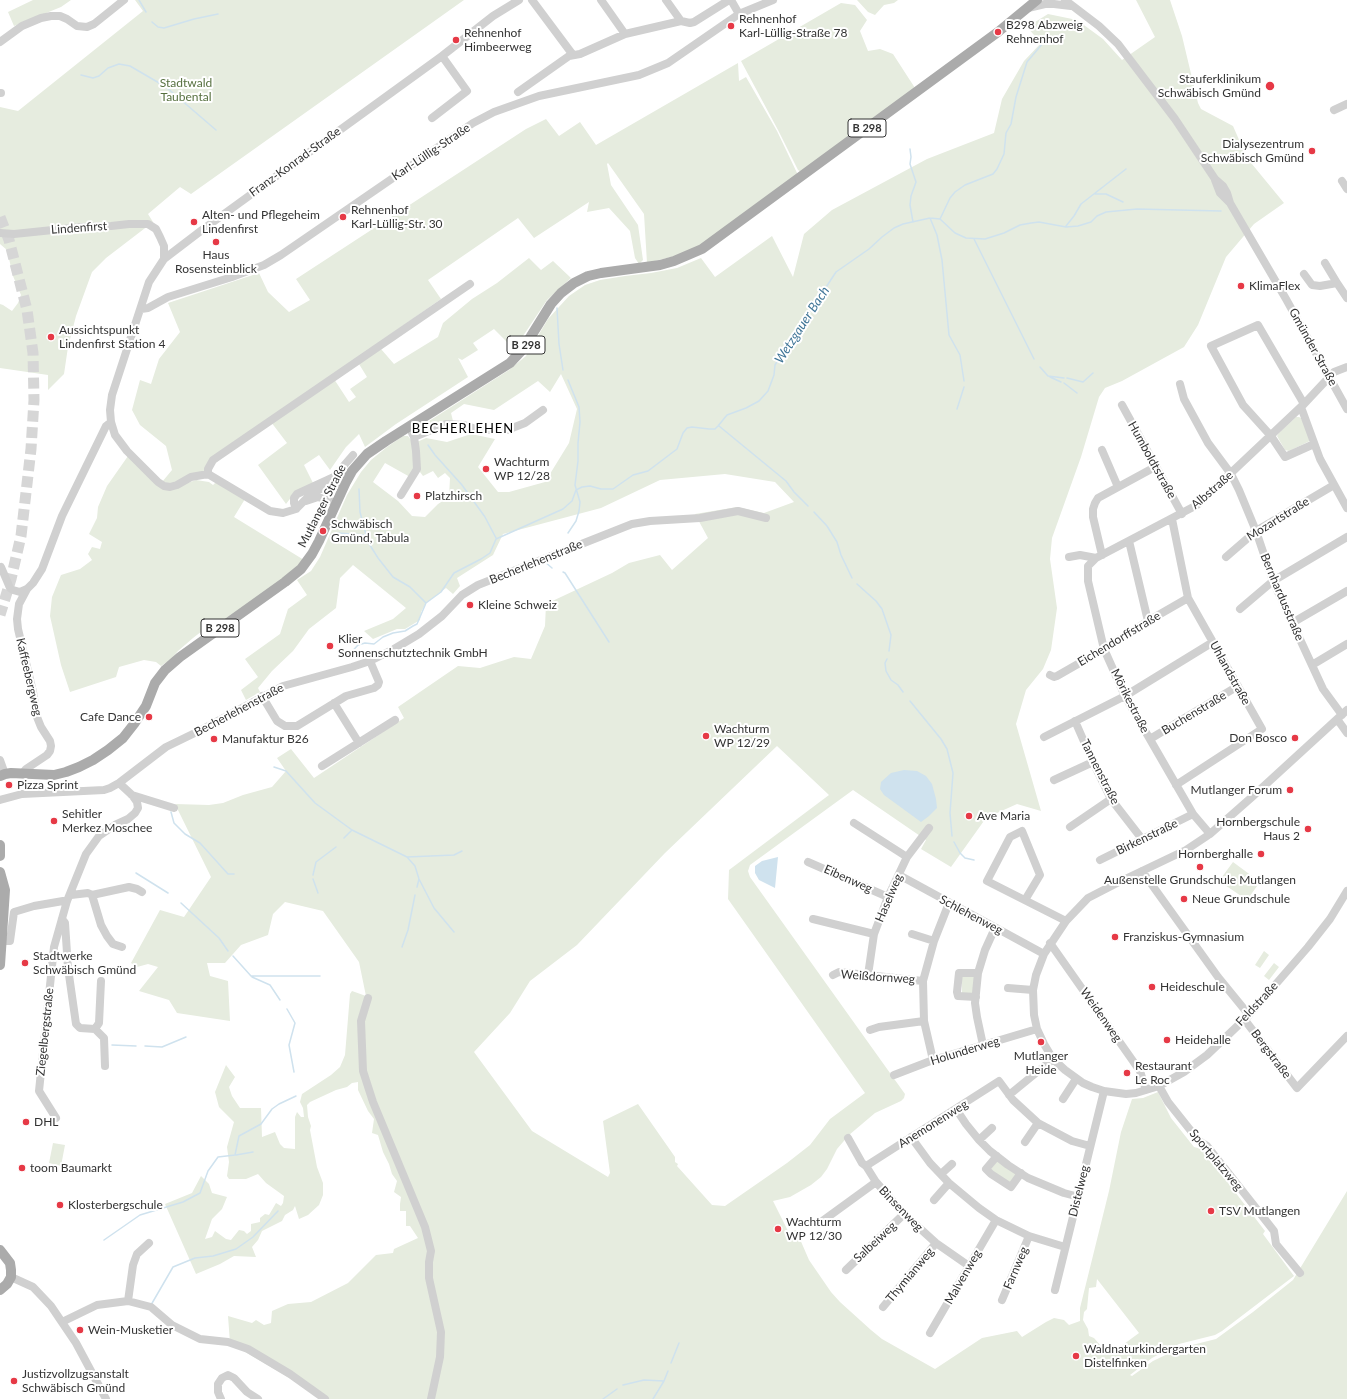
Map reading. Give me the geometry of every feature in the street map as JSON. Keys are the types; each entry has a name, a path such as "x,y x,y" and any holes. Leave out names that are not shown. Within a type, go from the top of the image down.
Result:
{"main road":[{"name":"B 298","path":"1028,8 1037,0"},
{"name":"Mutlanger Straße","path":"2,775 54,775 72,770 94,760 123,738 146,706 155,683 165,670 180,657 301,570 319,541 337,500 352,471 367,454 510,363 527,344 551,304 561,293 574,283 588,276 601,273 659,265 674,261 702,249 1028,8"},
{"path":"0,845 0,856"},
{"path":"0,872 5,890 0,965"},
{"path":"0,1250 10,1263 12,1270 11,1277 7,1284 0,1290"}],"street":[{"path":"0,42 22,26 41,18 51,16 60,16 77,26 86,27 94,24 124,0"},
{"name":"Franz-Konrad-Straße","path":"208,474 191,477 177,485 170,487 164,486 158,482 127,451 116,435 111,422 110,410 112,395 149,282 164,259 216,219 442,56 493,16 518,0"},
{"path":"532,0 573,55"},
{"path":"602,0 624,34"},
{"path":"666,0 681,21"},
{"path":"518,92 569,56 586,52 624,34 681,21 690,23 694,22 730,0 739,14"},
{"name":"Karl-Lüllig-Straße","path":"141,309 148,308 168,297 232,277 264,265 281,255 473,123 494,112 539,96 639,75 668,63 739,14 773,0"},
{"path":"1028,8 1045,4 1068,3"},
{"name":"Gmünder Straße","path":"1068,3 1099,26 1118,44 1175,119 1215,179 1225,190 1230,204 1332,374 1347,409"},
{"path":"432,118 467,91 442,56"},
{"path":"1334,110 1347,104"},
{"path":"1342,181 1347,189"},
{"name":"Lindenfirst","path":"0,233 14,234 82,227 148,224 156,229 160,237 164,246 164,259"},
{"path":"1325,264 1347,298"},
{"path":"1304,274 1312,285 1320,286 1338,283"},
{"path":"352,471 337,484 311,494 296,508 283,513 270,511 208,474 208,469 213,460 470,284"},
{"path":"1314,444 1284,457 1271,436 1243,405 1211,346 1258,325 1303,405 1314,444 1320,459 1347,508"},
{"path":"1332,374 1347,367"},
{"name":"Albstraße","path":"1099,556 1198,505 1303,405 1332,374"},
{"name":"Bernhardusstraße","path":"1180,384 1184,399 1208,443 1231,474 1240,490 1273,581 1323,689 1342,715 1347,733"},
{"name":"Humboldtstraße","path":"1122,405 1182,514"},
{"path":"414,436 446,424 464,425 479,430 507,430 525,423 543,410"},
{"name":"Kaffeebergweg","path":"22,774 26,769 47,755 51,746 37,717 33,692 18,629 17,619 20,604 27,588 33,583 42,569 62,516 106,426 111,422"},
{"path":"401,495 417,469 414,436 408,427"},
{"path":"1102,450 1118,487"},
{"path":"296,508 294,498 297,494 334,477 353,455"},
{"path":"1069,557 1080,555 1099,556 1093,517 1093,509 1098,498 1155,467"},
{"name":"Mozartstraße","path":"1226,557 1256,531 1334,485"},
{"path":"324,488 329,490 337,500"},
{"path":"304,502 318,497 337,500"},
{"name":"Becherlehenstraße","path":"0,800 22,794 104,790 110,788 119,783 166,747 201,730 262,696 291,682 370,661 394,649 419,634 442,616 462,595 478,585 632,524 650,521 700,518 738,511 766,518"},
{"name":"Uhlandstraße","path":"1172,519 1188,598 1262,729 1176,785"},
{"path":"1240,609 1273,581 1347,537"},
{"path":"1129,541 1148,621"},
{"name":"Mörikestraße","path":"1099,556 1088,566 1088,581 1104,649 1125,696 1193,814 1210,834"},
{"path":"1,567 10,588 20,592 27,588"},
{"path":"1292,623 1347,591"},
{"name":"Eichendorffstraße","path":"1050,675 1054,677 1057,676 1188,598"},
{"path":"1044,737 1125,696 1213,642"},
{"path":"1312,665 1347,644"},
{"path":"262,696 277,721 285,726 297,726 346,696 374,688 378,685 379,682 370,661"},
{"name":"Buchenstraße","path":"1150,739 1238,686"},
{"path":"334,703 359,743"},
{"name":"Feldstraße","path":"1342,715 1210,834 1186,850 1088,898 1066,921 1044,954 1033,990 1033,1009 1037,1029 1044,1044 1053,1058 1065,1070 1082,1083 1104,1091 1126,1094 1159,1086 1184,1072 1207,1055 1247,1017 1308,947 1330,919 1347,891"},
{"path":"322,766 395,720"},
{"name":"Tannenstraße","path":"1075,721 1111,799 1142,839"},
{"path":"0,760 2,775"},
{"path":"1054,780 1093,762"},
{"path":"119,783 132,795 174,808"},
{"name":"Ziegelbergstraße","path":"56,1118 39,1091 54,947 76,876 86,854 99,836 135,813 138,808 137,802 132,795"},
{"path":"1070,827 1111,799"},
{"name":"Birkenstraße","path":"1100,860 1193,814"},
{"path":"854,823 907,857"},
{"name":"Haselweg","path":"868,975 874,934 888,897 907,857 929,828"},
{"path":"1025,900 1040,875 1022,832 1010,837 987,880 1025,900 1066,921"},
{"name":"Eibenweg","path":"808,862 888,897"},
{"path":"1142,871 1247,1017"},
{"name":"Schlehenweg","path":"899,875 1044,954"},
{"path":"1,942 10,942 14,912 34,906 63,901 88,893 92,895 129,887 142,892"},
{"path":"92,895 101,925 107,936 113,944 122,947"},
{"path":"934,1060 924,1021 923,980 934,941 948,903"},
{"name":"Ziegelbergstraße","path":"62,919 65,923 68,968 76,1024 80,1028 95,1029"},
{"path":"812,919 874,934"},
{"path":"982,1045 975,1003 978,973 985,950 995,928"},
{"path":"912,934 934,941"},
{"name":"Weidenweg","path":"1050,943 1140,1071 1146,1090"},
{"name":"Weißdornweg","path":"833,975 839,972 923,980"},
{"path":"976,997 958,996 957,992 959,973 978,973"},
{"path":"101,981 99,1023 95,1029 104,1038 104,1066"},
{"path":"1008,988 1033,990"},
{"path":"368,998 361,1021 363,1071 373,1102 425,1227 431,1251 429,1278 441,1332 440,1358 431,1399"},
{"name":"Bergstraße","path":"1247,1017 1297,1088 1347,1036"},
{"path":"870,1030 879,1027 924,1021"},
{"name":"Holunderweg","path":"894,1075 934,1060 1037,1029"},
{"path":"1053,1058 1009,1095 1038,1123 1072,1141 1090,1146"},
{"path":"1063,1099 1076,1079"},
{"name":"Anemonenweg","path":"866,1166 999,1081 1009,1095"},
{"name":"Sportplatzweg","path":"1159,1086 1168,1102 1199,1141 1207,1146 1274,1230 1276,1244 1300,1273"},
{"name":"Distelweg","path":"1055,1290 1104,1091"},
{"path":"956,1109 966,1124 980,1140 997,1156 1021,1173 1064,1193 1079,1196"},
{"path":"1025,1142 1038,1123"},
{"path":"980,1140 992,1128"},
{"path":"911,1137 930,1163 950,1183 979,1208 996,1220 1029,1236 1065,1247"},
{"name":"Binsenweg","path":"848,1138 862,1163 866,1166 876,1182 904,1214 936,1243 969,1266"},
{"path":"997,1156 986,1169 991,1174 1011,1187 1021,1173"},
{"path":"942,1174 952,1164"},
{"path":"821,1222 876,1182"},
{"path":"934,1200 950,1183"},
{"name":"Salbeiweg","path":"846,1270 904,1214"},
{"name":"Malvenweg","path":"930,1333 996,1220"},
{"name":"Farnweg","path":"1002,1300 1029,1236"},
{"path":"128,1301 133,1265 137,1254 149,1243"},
{"name":"Thymianweg","path":"883,1307 936,1243"},
{"path":"11,1277 33,1287 51,1306 76,1344 106,1399"},
{"path":"62,1322 97,1305 128,1301 151,1308 172,1325 200,1339 228,1342 248,1349 290,1374 325,1399"},
{"path":"221,1399 218,1392 218,1384 222,1378 228,1375 234,1378 247,1392 258,1399"}],"green space":[{"path":"33,0 71,0 61,7 14,26 8,12"},
{"name":"Stadtwald Taubental","path":"135,0 464,0 191,194 180,187 148,214 153,222 106,258 92,272 76,316 68,347 64,374 48,390 48,375 0,368 0,304 12,311 18,303 21,295 13,276 7,250 0,244 0,107 18,111 143,11"},
{"path":"857,0 898,0 894,3 884,5 875,15 868,12"},
{"path":"1136,0 1170,0 1182,36 1198,103 1201,109 1233,126 1247,158 1284,203 1254,224 1226,257 1198,325 1184,347 1122,381 1105,388 1099,397 1081,457 1052,538 1050,559 1057,608 1051,650 1043,669 1026,690 1016,724 1041,811 1017,804 986,818 951,867 921,849 926,840 853,790 750,865 748,871 750,877 905,1094 901,1101 875,1113 849,1135 837,1149 827,1169 821,1177 811,1185 790,1197 773,1201 789,1233 796,1230 809,1260 831,1292 840,1302 882,1339 935,1369 982,1338 1017,1331 1022,1337 1054,1318 1064,1320 1069,1325 1080,1321 1080,1308 1109,1191 1121,1132 1132,1099 1143,1098 1158,1092 1171,1118 1194,1147 1202,1149 1265,1231 1263,1234 1294,1276 1222,1331 1215,1335 1179,1344 1152,1358 1130,1375 1132,1376 1153,1361 1180,1348 1216,1339 1293,1280 1347,1191 1347,1399 325,1399 230,1343 228,1316 252,1323 256,1320 264,1325 271,1323 272,1311 288,1304 311,1302 348,1283 376,1255 393,1253 394,1249 418,1238 410,1226 406,1226 406,1211 400,1211 401,1197 394,1192 397,1181 392,1174 378,1135 372,1133 374,1119 368,1111 358,1090 358,1082 336,1090 310,1102 307,1105 317,1167 323,1183 323,1195 319,1205 308,1215 299,1219 295,1206 293,1210 285,1215 282,1221 262,1231 258,1240 252,1247 256,1257 234,1256 220,1264 196,1274 165,1204 192,1193 201,1176 209,1184 212,1193 227,1197 222,1209 212,1219 205,1239 212,1237 215,1231 226,1239 231,1240 239,1230 244,1231 247,1234 251,1231 251,1224 260,1222 260,1218 265,1214 269,1215 276,1203 281,1206 283,1203 284,1196 266,1183 258,1174 246,1179 229,1179 227,1176 229,1162 227,1147 234,1122 219,1107 215,1092 226,1065 235,1077 229,1087 232,1096 240,1108 261,1108 262,1137 275,1132 280,1144 284,1148 295,1149 295,1117 297,1112 301,1117 304,1117 303,1108 300,1102 302,1094 331,1075 340,1067 345,1055 350,994 352,991 366,996 359,962 323,911 285,902 273,914 268,935 241,945 225,963 207,963 210,976 228,981 230,1021 177,1013 169,1000 139,991 158,967 148,964 137,967 131,963 160,910 184,917 211,877 175,804 209,805 223,803 243,795 272,787 286,771 277,758 291,749 314,778 404,718 398,707 458,666 480,668 514,657 531,659 545,626 546,604 612,573 629,563 660,555 672,570 708,538 695,514 737,507 764,513 794,502 775,482 725,474 660,480 601,508 503,534 493,555 457,578 460,586 453,594 446,588 426,603 421,612 420,620 405,629 397,629 373,639 364,631 393,619 406,608 353,565 340,578 336,608 309,629 293,651 272,671 258,688 260,692 246,700 241,690 258,677 245,659 280,634 288,609 307,595 297,580 311,571 320,557 347,495 361,472 371,460 387,447 403,436 408,436 411,440 416,465 410,477 385,463 373,482 398,501 412,516 425,517 438,504 449,497 450,478 445,473 438,478 433,471 423,476 417,468 417,442 426,438 447,442 471,434 495,439 478,467 498,492 509,492 545,482 569,443 577,409 561,374 550,392 538,381 494,410 464,404 451,413 453,421 417,432 415,430 509,370 526,356 548,319 569,296 585,285 600,280 677,268 701,258 715,277 772,236 793,277 804,234 832,210 927,159 994,133 1002,99 1024,61 1041,43 1027,27 1048,14 1077,20 1103,39 1122,60 1155,37","holes":["777,746 829,795 729,870 728,899 865,1093 830,1119 810,1145 787,1163 725,1206 712,1205 677,1166 678,1164 675,1162 675,1157 638,1104 603,1121 610,1173 608,1177 532,1131 474,1052 510,1013 530,981 577,945 665,853","1097,1279 1139,1333 1109,1355 1094,1338 1089,1336 1088,1329 1083,1320 1084,1312 1087,1309 1089,1288 1096,1287"]},
{"path":"841,3 855,5 867,20 860,31 868,51 880,49 893,54 915,88 801,172 798,170 741,61"},
{"path":"738,63 739,81 746,77 777,131 798,175 700,246 683,254 647,263 644,214 608,163 611,185 638,225 643,260 639,264 635,258 630,231 609,208 587,212 589,202 534,238 518,218 428,280 441,299 265,422 206,471 175,484 162,482 172,470 166,446 140,425 132,410 140,380 151,384 159,359 180,332 168,303 259,273 268,292 289,312 310,300 296,279 526,129 546,119 559,136 580,122 596,145"},
{"path":"529,258 541,270 553,261 571,278 547,300 513,351 508,343 494,329 473,343 478,350 462,360 458,358 468,377 396,424 365,447 359,434 346,447 330,470 319,455 304,465 313,483 296,491 286,504 258,465 287,443 271,422 334,379 349,402 356,397 350,389 367,377 359,364 381,349 394,364 438,337 443,323 472,299 497,283"},
{"path":"1296,417 1301,418 1312,440 1289,451 1285,450 1277,436"},
{"path":"128,456 161,487 196,480 209,482 213,485 216,482 245,499 234,517 304,560 290,576 222,624 215,621 161,666 156,662 144,660 119,667 116,677 70,692 61,665 50,616 52,597 61,575 80,569 92,560 88,554 92,547 100,549 102,542 89,534 97,518 98,507 107,486"},
{"path":"1233,862 1260,882 1247,900 1219,881"},
{"path":"1264,951 1269,955 1260,968 1255,965"},
{"path":"1274,963 1279,967 1269,980 1264,976"},
{"path":"962,976 975,977 974,993 962,993"},
{"path":"53,1143 65,1145 61,1166 49,1163"},
{"path":"998,1160 1017,1174 1011,1184 990,1170"}],"water":[{"path":"904,770 917,771 926,776 932,784 937,808 921,822 884,795 880,789 881,782 891,773"},
{"path":"778,857 775,888 759,880 755,873 755,866 762,861"}],"waterway":[{"path":"139,0 146,12"},
{"path":"152,22 158,27 164,28 218,14"},
{"path":"940,219 950,198 955,192 965,185 993,174 997,169 1004,154 1006,133 1011,124 1016,97 1027,62 1043,43 1056,36"},
{"path":"81,75 93,78 99,76 108,68 119,64 130,66 166,87 216,130"},
{"path":"910,149 910,164 916,182 911,196 910,205 913,222"},
{"path":"1066,226 1081,204 1126,169"},
{"path":"1095,194 1106,194 1123,202"},
{"name":"Wetzgauer Bach","path":"347,657 358,645 365,643 374,644 383,637 393,633 405,631 417,624 426,603 441,592 454,573 490,553 496,539 563,509 572,501 576,490 582,487 590,486 601,489 613,489 633,475 648,471 677,449 683,433 687,428 715,429 727,415 746,408 759,401 768,391 774,375 775,365 784,350 794,339 806,316 836,272 869,249 894,228 903,224 930,218 940,219 955,233 966,238 985,239 1004,233 1020,225 1031,223 1039,222 1066,227 1078,226 1091,222 1097,216 1106,212 1137,209 1221,211"},
{"path":"930,218 937,235 942,260 949,335 960,355 964,381"},
{"path":"974,239 1034,359"},
{"path":"557,308 559,344 563,370"},
{"path":"1040,367 1048,376 1064,378"},
{"path":"1067,378 1083,382 1093,373"},
{"path":"1050,377 1061,382"},
{"path":"568,380 579,407 580,422 575,485 580,502 576,521 568,533"},
{"path":"1064,383 1077,393"},
{"path":"957,409 964,387"},
{"path":"719,426 786,481 794,492 808,506"},
{"path":"428,445 462,485 485,517 496,538"},
{"path":"359,489 360,512 368,542 393,577 410,587 426,603"},
{"path":"814,512 827,526 837,542 841,555 852,578"},
{"path":"338,533 365,535"},
{"path":"545,562 552,568"},
{"path":"563,572 609,642"},
{"path":"857,584 876,601 882,609 891,635 889,651"},
{"path":"887,659 885,663 886,671 891,680 898,685 903,692"},
{"path":"910,701 941,739 947,749 953,773 950,813 952,836"},
{"path":"274,767 286,771 315,803 352,830 407,857 415,866 419,879 434,908 454,932"},
{"path":"171,812 174,823 185,834 200,843 228,874 234,874"},
{"path":"344,838 352,830"},
{"path":"954,842 960,853 965,858 974,860"},
{"path":"313,875 316,862 336,847"},
{"path":"407,857 454,855 462,851"},
{"path":"136,873 168,893"},
{"path":"313,879 318,893"},
{"path":"417,887 419,879"},
{"path":"402,947 408,930 415,895"},
{"path":"181,903 219,938 228,951"},
{"path":"233,956 251,976 320,976"},
{"path":"252,977 270,985 280,1000"},
{"path":"287,1009 295,1023 289,1045 294,1072"},
{"path":"145,1046 162,1047 186,1037"},
{"path":"112,1045 136,1046"},
{"path":"104,1240 140,1215 183,1202 200,1193 208,1171 218,1157 235,1155 239,1136 261,1124 272,1109 279,1104 296,1096"},
{"path":"236,1155 253,1152"},
{"path":"151,1305 173,1267 195,1258 213,1256 236,1249 253,1237 278,1211"},
{"path":"671,1363 679,1343"},
{"path":"653,1399 668,1371"},
{"path":"623,1385 644,1380 664,1381"},
{"path":"603,1399 617,1389"}],"tunnel":[{"path":"0,217 9,240 27,310 33,353 34,400 31,449 21,536 11,579 0,615"}],"place":[{"name":"Rehnenhof Karl-Lüllig-Straße 78","path":"731,26"},
{"name":"B298 Abzweig Rehnenhof","path":"998,32"},
{"name":"Rehnenhof Himbeerweg","path":"456,40"},
{"name":"Stauferklinikum Schwäbisch Gmünd","path":"1270,86"},
{"name":"Dialysezentrum Schwäbisch Gmünd","path":"1312,151"},
{"name":"Rehnenhof Karl-Lüllig-Str. 30","path":"343,217"},
{"name":"Alten- und Pflegeheim Lindenfirst","path":"194,222"},
{"name":"Haus Rosensteinblick","path":"216,242"},
{"name":"KlimaFlex","path":"1241,286"},
{"name":"Aussichtspunkt Lindenfirst Station 4","path":"51,337"},
{"name":"Wachturm WP 12/28","path":"486,469"},
{"name":"Platzhirsch","path":"417,496"},
{"name":"Schwäbisch Gmünd, Tabula","path":"323,531"},
{"name":"Kleine Schweiz","path":"470,605"},
{"name":"Klier Sonnenschutztechnik GmbH","path":"330,646"},
{"name":"Cafe Dance","path":"149,717"},
{"name":"Wachturm WP 12/29","path":"706,736"},
{"name":"Don Bosco","path":"1295,738"},
{"name":"Manufaktur B26","path":"214,739"},
{"name":"Pizza Sprint","path":"9,785"},
{"name":"Mutlanger Forum","path":"1290,790"},
{"name":"Ave Maria","path":"969,816"},
{"name":"Sehitler Merkez Moschee","path":"54,821"},
{"name":"Hornbergschule Haus 2","path":"1308,829"},
{"name":"Hornberghalle","path":"1261,854"},
{"name":"Außenstelle Grundschule Mutlangen","path":"1200,867"},
{"name":"Neue Grundschule","path":"1184,899"},
{"name":"Franziskus-Gymnasium","path":"1115,937"},
{"name":"Stadtwerke Schwäbisch Gmünd","path":"25,963"},
{"name":"Heideschule","path":"1152,987"},
{"name":"Heidehalle","path":"1167,1040"},
{"name":"Mutlanger Heide","path":"1041,1042"},
{"name":"Restaurant Le Roc","path":"1127,1073"},
{"name":"DHL","path":"26,1122"},
{"name":"toom Baumarkt","path":"22,1168"},
{"name":"Klosterbergschule","path":"60,1205"},
{"name":"TSV Mutlangen","path":"1211,1211"},
{"name":"Wachturm WP 12/30","path":"778,1229"},
{"name":"Wein-Musketier","path":"80,1330"},
{"name":"Waldnaturkindergarten Distelfinken","path":"1076,1356"},
{"name":"Justizvollzugsanstalt Schwäbisch Gmünd","path":"14,1381"}],"district":[{"name":"BECHERLEHEN","path":"463,429"}]}
